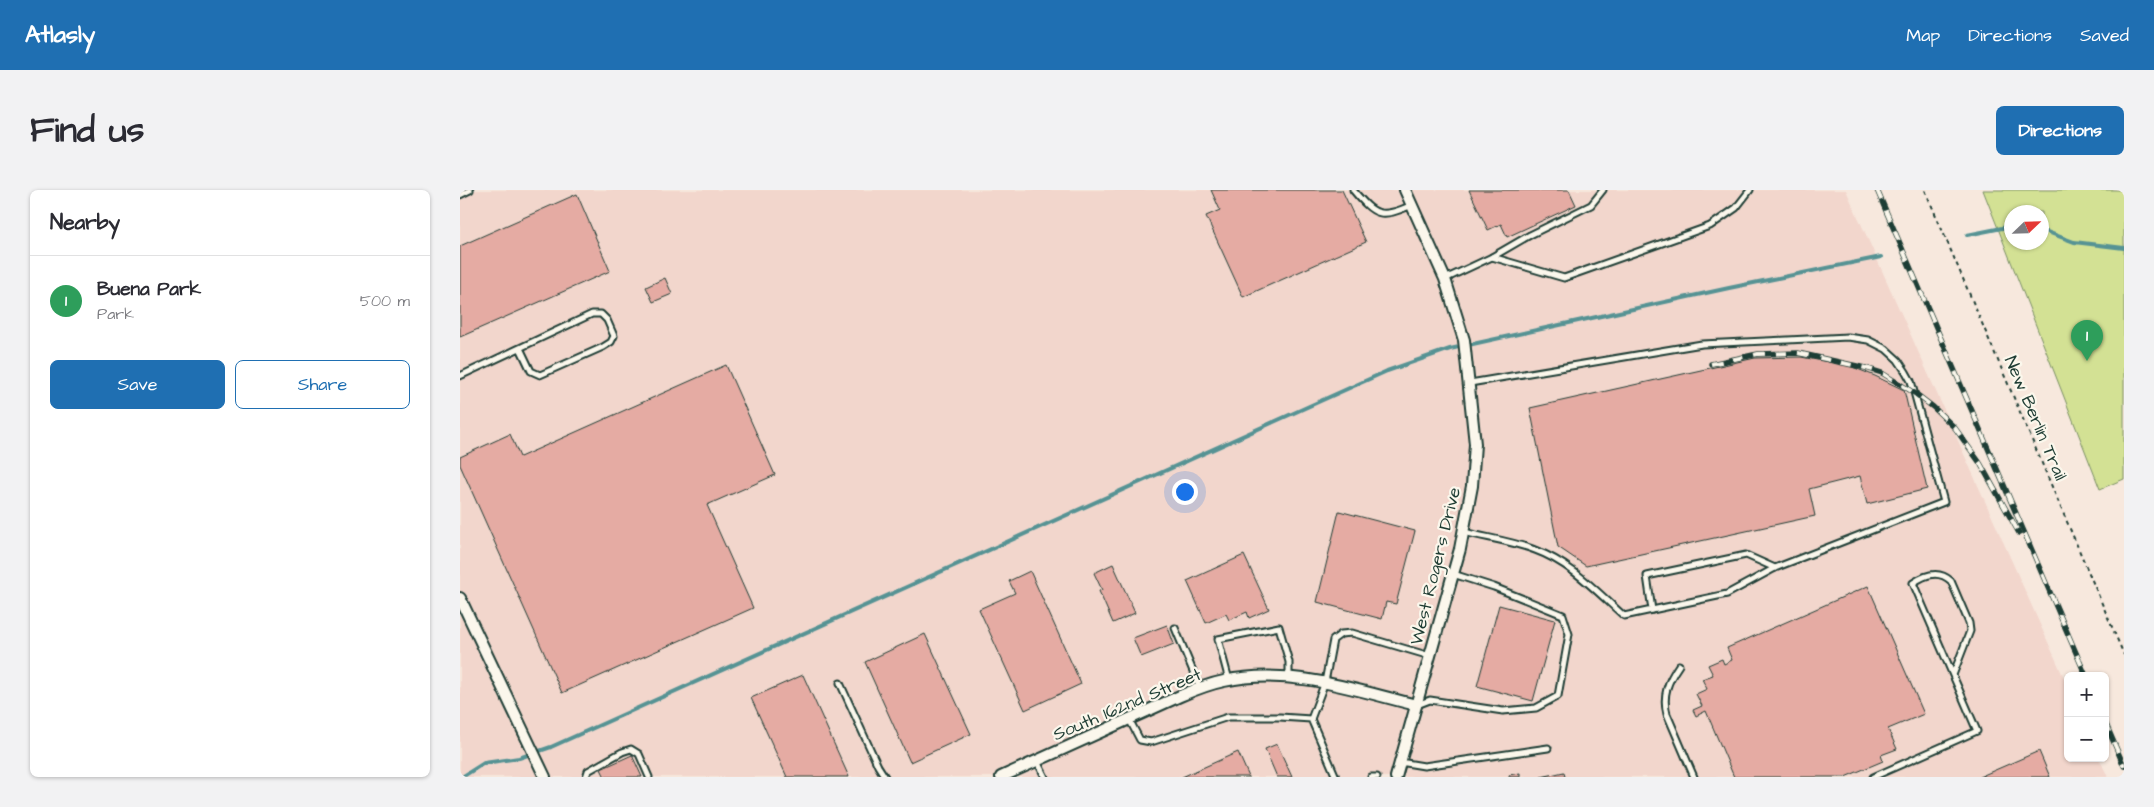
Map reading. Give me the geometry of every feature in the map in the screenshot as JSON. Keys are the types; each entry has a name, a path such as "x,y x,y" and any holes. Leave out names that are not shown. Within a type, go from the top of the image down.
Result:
{"street":[{"name":"West Rogers Drive","path":"1396,777 1464,532 1474,466 1474,426 1464,340 1445,279 1405,190"},
{"path":"461,604 545,777"},
{"name":"South 162nd Street","path":"1001,777 1200,688 1228,680 1264,676 1289,676 1326,682 1416,705"}],"lane":[{"path":"460,195 470,190"},
{"path":"1353,190 1366,205 1378,213 1391,214 1412,205"},
{"path":"1445,279 1592,205 1603,190"},
{"path":"1492,257 1564,278 1710,226 1736,208 1750,190"},
{"path":"460,376 592,314 601,314 607,320 614,336 611,342 603,348 540,375 531,371 520,348"},
{"path":"1464,532 1518,545 1544,554 1570,569 1592,585 1624,616 1727,594 1775,568 1944,502 1911,381 1898,360 1886,350 1868,340 1848,337 1702,344 1470,383"},
{"path":"1652,610 1647,576 1746,555 1775,568"},
{"path":"1416,705 1430,700 1503,711 1520,710 1536,708 1558,696 1569,634 1563,615 1494,587 1453,574"},
{"path":"1873,777 1977,731 1913,584 1926,576 1937,574 1946,576 1952,581 1969,623 1969,639 1953,675"},
{"path":"1175,628 1200,688"},
{"path":"1228,680 1218,639 1279,628 1289,662 1289,676"},
{"path":"1336,777 1311,719 1326,682 1333,640 1341,634 1352,632 1430,656"},
{"path":"1679,665 1668,683 1664,704 1666,714 1694,777"},
{"path":"840,683 878,766 886,777"},
{"path":"1129,719 1140,740 1151,742 1228,717 1311,719"},
{"path":"1400,762 1424,766 1548,748"},
{"path":"586,777 588,771 599,764 631,749 639,754 649,777"},
{"path":"1037,761 1045,777"},
{"path":"1371,777 1377,777"}],"path":[{"name":"New Berlin Trail","path":"1925,190 2124,655"}],"shaded area":[{"path":"460,190 1846,190 2064,678 2064,762 2101,762 2108,777 460,777"}],"green space":[{"path":"1983,190 2124,190 2124,479 2100,489 2006,250 2049,250 2049,205 2004,205 2004,244"}],"building":[{"path":"1211,190 1342,190 1366,242 1243,297 1206,216 1220,210"},
{"path":"1469,190 1569,190 1576,205 1507,237 1501,224 1488,230"},
{"path":"577,194 610,271 460,337 460,246"},
{"path":"665,278 672,294 653,302 646,287"},
{"path":"1801,357 1850,366 1904,390 1927,489 1867,504 1860,476 1809,489 1815,516 1586,566 1558,547 1530,408 1755,358"},
{"path":"726,365 775,475 707,505 753,608 562,693 460,465 460,457 510,434 520,457"},
{"path":"1339,511 1415,531 1396,604 1386,602 1382,619 1317,602"},
{"path":"1244,555 1269,609 1249,618 1247,612 1229,620 1226,614 1206,623 1187,581"},
{"path":"1113,564 1135,613 1113,623 1099,591 1102,590 1094,573"},
{"path":"1030,571 1081,684 1025,710 979,609 1015,593 1009,581"},
{"path":"1868,586 1924,714 1888,729 1897,749 1881,755 1883,761 1845,777 1734,777 1706,711 1696,716 1693,710 1702,706 1696,694 1707,689 1702,679 1713,675 1708,665 1722,659 1724,664 1732,660 1727,648"},
{"path":"1499,605 1555,620 1533,701 1477,686"},
{"path":"1167,625 1174,644 1141,657 1133,638"},
{"path":"925,634 971,734 910,762 865,662"},
{"path":"803,675 849,777 787,777 751,698"},
{"path":"1277,744 1292,777 1277,777 1265,749"},
{"path":"2039,751 2050,777 1979,777"},
{"path":"1238,752 1249,777 1182,777"},
{"path":"632,755 642,777 605,777 601,769"},
{"path":"1564,772 1565,777 1541,777"},
{"path":"1520,773 1520,777 1509,777 1509,775"}],"waterway":[{"path":"1967,235 2004,228"},
{"path":"2049,233 2074,242 2124,248"},
{"path":"462,777 484,763 519,758 551,747 1387,371 1450,349 1881,257"}],"railway":[{"path":"1877,190 2084,672"},
{"path":"1711,364 1758,354 1798,353 1882,373 1916,394 1955,428 1980,463 2019,533"},
{"path":"2109,731 2124,766"}],"place":[{"name":"Buena Park","path":"2087,361"}]}
